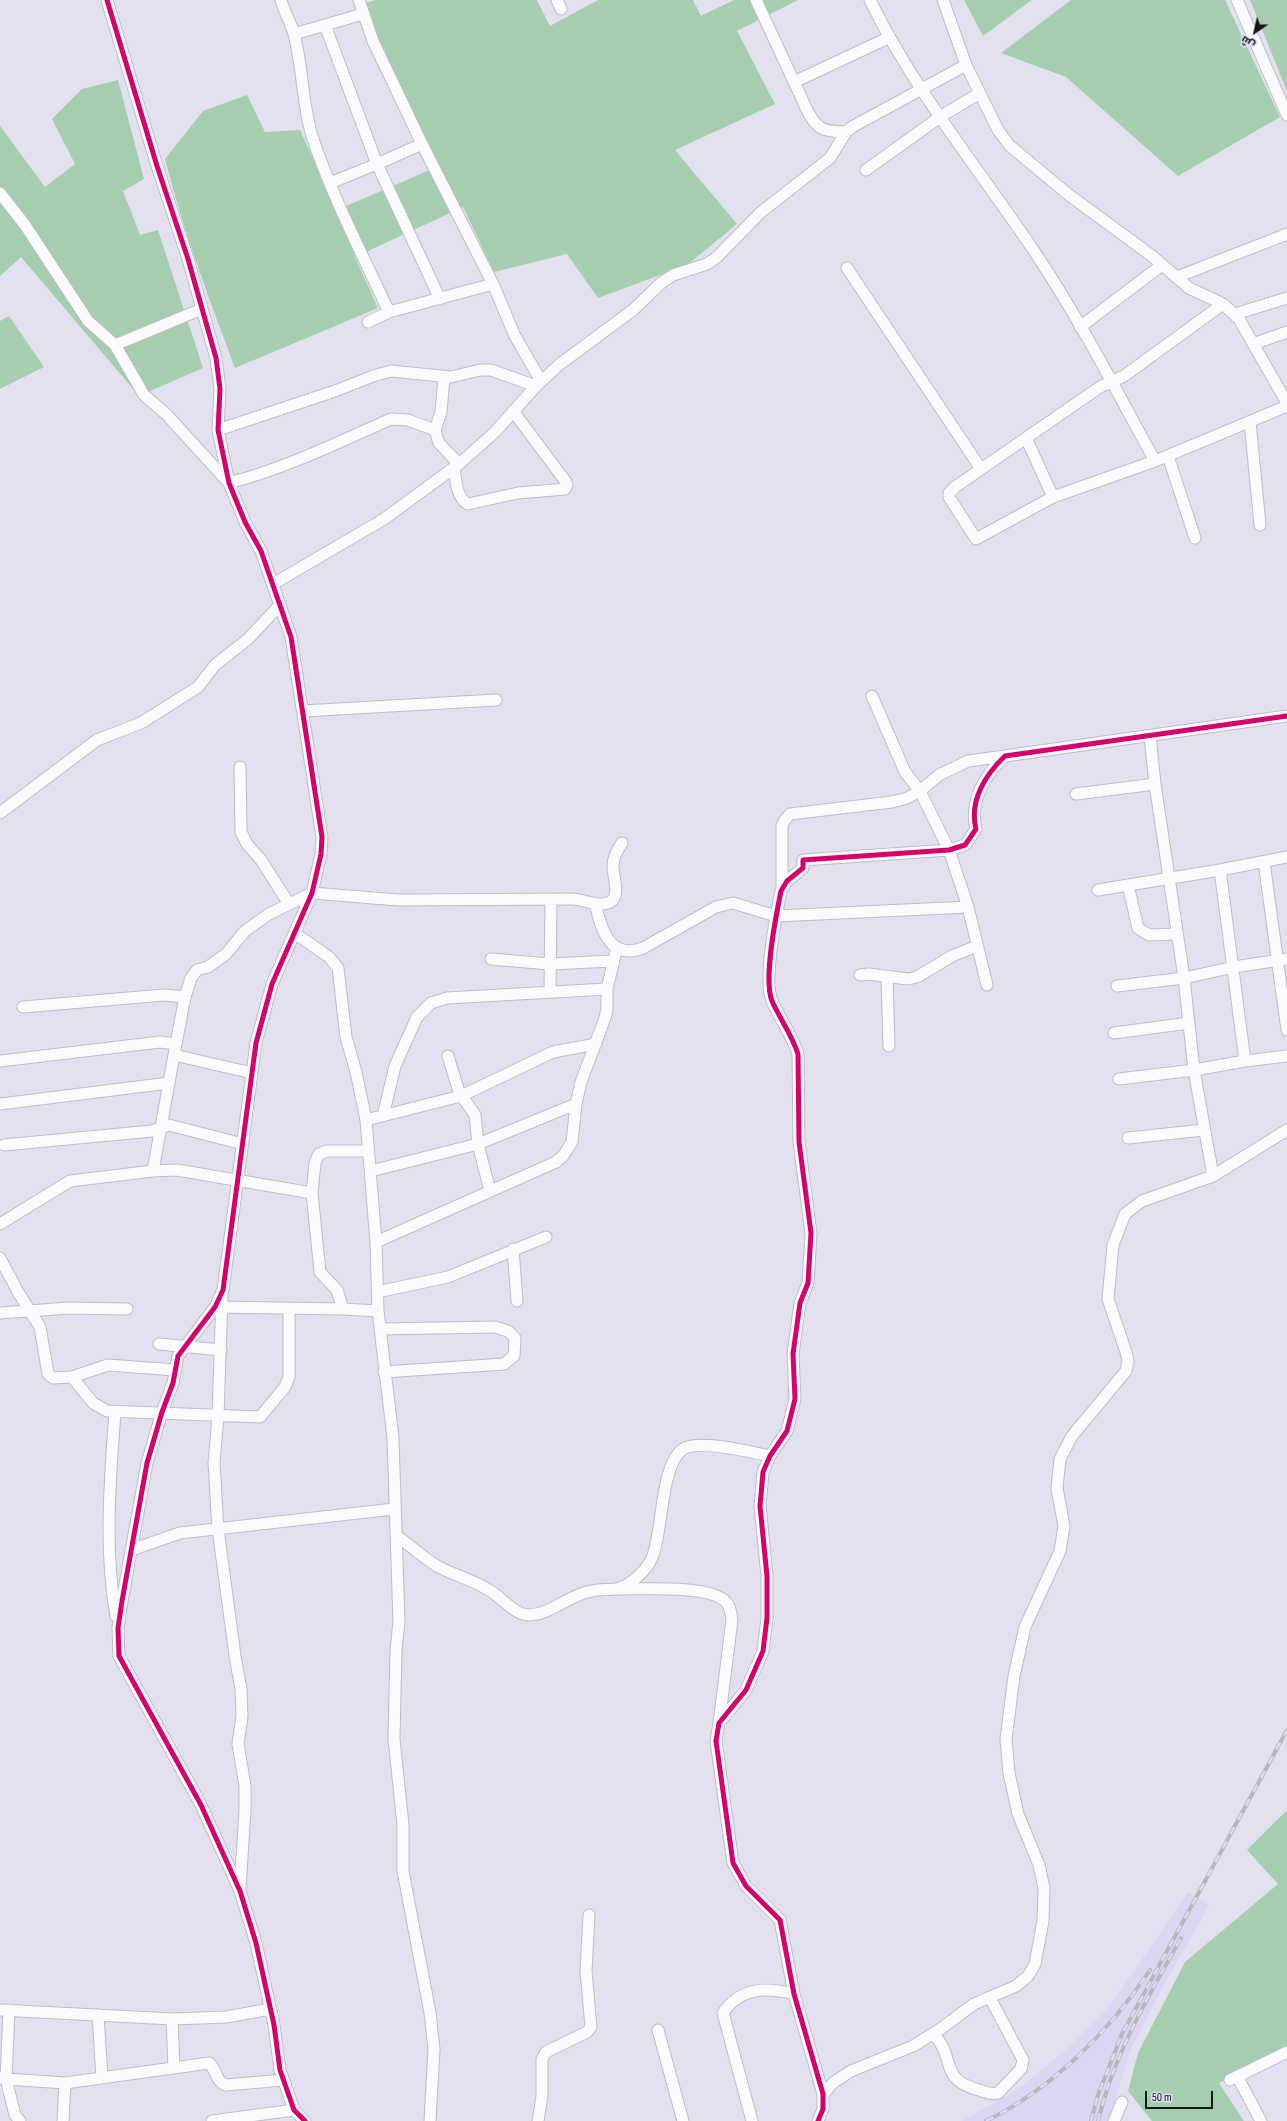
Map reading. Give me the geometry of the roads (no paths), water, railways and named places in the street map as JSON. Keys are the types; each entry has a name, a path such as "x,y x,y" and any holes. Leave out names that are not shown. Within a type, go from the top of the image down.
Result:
{"street":[{"path":"107,0 202,309 219,372 220,389 218,430 229,483 245,522 261,551 294,648 312,781 322,838 317,876 312,893 296,934 272,984 261,1020 252,1073 223,1290 218,1307 221,1350 214,1463 218,1529 235,1656 241,1689 242,1716 238,1744 245,1786 245,1810 240,1890"},
{"path":"282,0 286,18 294,34 305,110 312,138 330,183 389,312"},
{"path":"359,0 373,41 422,144 494,284 515,336 538,383"},
{"path":"756,0 794,82 817,126 828,131 846,132"},
{"path":"870,0 888,38 921,91 1034,251 1063,296 1155,461"},
{"path":"943,0 966,65 998,130 1010,146 1069,195 1162,265 1196,293 1223,304 1235,314 1287,403"},
{"path":"1237,0 1287,115"},
{"path":"294,34 363,14"},
{"path":"325,25 377,164 440,299"},
{"path":"794,82 888,38"},
{"path":"273,584 384,519 457,466 489,438 538,383 560,364 633,310 661,282 673,275 707,264 717,257 760,213 830,158 846,132 966,65"},
{"path":"866,170 940,117 980,93"},
{"path":"330,183 422,144"},
{"path":"0,193 25,225 88,321 115,345 144,395 166,414 229,483"},
{"path":"1177,277 1287,234"},
{"path":"1080,327 1162,265"},
{"path":"847,268 981,470"},
{"path":"368,322 389,312 494,284"},
{"path":"1235,314 1287,298"},
{"path":"1223,304 1124,376 1111,382 955,487 950,493 949,497 976,539 1053,497 1168,456 1287,406"},
{"path":"115,345 202,309"},
{"path":"1253,344 1287,332"},
{"path":"218,430 382,373 401,372 444,377 456,376 480,370 491,370 538,383"},
{"path":"444,377 441,412 435,430 439,443 457,466 458,491 463,501 468,504 518,493 565,490 567,485 566,482 513,411"},
{"path":"229,483 261,475 294,463 391,419 408,420 435,430"},
{"path":"1250,422 1260,525"},
{"path":"1026,438 1053,497"},
{"path":"1168,456 1195,538"},
{"path":"0,813 97,740 126,727 141,723 198,687 215,665 248,639 279,606"},
{"path":"872,696 905,772 920,791 950,850 968,907 987,985"},
{"path":"303,711 496,700"},
{"path":"719,1723 746,1690 763,1651 767,1618 767,1576 760,1506 763,1472 770,1456 784,1438 793,1409 796,1390 793,1354 800,1303 808,1283 811,1233 799,1142 798,1054 795,1043 772,1000 769,980 776,916 782,886 782,826 786,817 790,814 892,802 907,798 920,791 939,775 968,761 1287,716"},
{"path":"1150,736 1155,784 1184,978 1194,1070 1213,1176"},
{"path":"782,886 803,868 803,860 950,850 965,845 976,829 972,815 980,790 995,766 1005,756"},
{"path":"240,767 241,832 247,844 261,860 289,904"},
{"path":"1076,794 1155,784"},
{"path":"153,1171 185,997 192,978 197,970 208,967 226,954 245,931 269,914 312,893 398,900 579,899 595,903 608,903 615,896 617,890 614,876 614,858 622,844"},
{"path":"1098,890 1220,870 1287,857"},
{"path":"1264,862 1283,959 1287,1030"},
{"path":"1220,870 1234,967 1245,1061"},
{"path":"1128,885 1138,928 1149,936 1177,934"},
{"path":"550,990 551,900"},
{"path":"595,903 603,934 616,947 627,951 643,948 716,907 725,904 733,903 776,916 968,907"},
{"path":"296,934 329,957 338,968 346,1037 356,1072 366,1120 376,1242 378,1312 393,1438 394,1509 399,1622 396,1650 394,1739 403,1825 403,1871 430,2013 434,2049 430,2121"},
{"path":"860,975 908,979 917,977 952,956 977,946"},
{"path":"376,1242 556,1162 563,1156 572,1142 576,1104 607,1009 607,989 616,947"},
{"path":"491,959 550,964 613,961"},
{"path":"1116,986 1184,978 1234,967 1283,959"},
{"path":"887,977 889,1046"},
{"path":"383,1116 395,1066 417,1018 425,1007 431,1003 447,998 550,990 607,989"},
{"path":"23,1007 164,995 185,997"},
{"path":"1114,1033 1189,1022"},
{"path":"0,1061 160,1042 175,1049 252,1073"},
{"path":"366,1120 461,1096 553,1052 596,1044"},
{"path":"448,1056 461,1096 475,1115 478,1144 490,1191"},
{"path":"1119,1079 1194,1070 1245,1061 1287,1056"},
{"path":"0,1104 169,1083"},
{"path":"370,1172 478,1144 576,1104"},
{"path":"4,1146 152,1131 169,1125 243,1144"},
{"path":"1128,1138 1204,1130"},
{"path":"823,2094 834,2082 851,2071 913,2046 933,2034 974,2004 1016,1986 1028,1976 1035,1964 1043,1921 1043,1878 1012,1791 1007,1754 1008,1716 1014,1676 1025,1627 1060,1551 1064,1526 1057,1488 1060,1459 1072,1436 1094,1412 1126,1371 1126,1352 1108,1299 1114,1245 1125,1214 1142,1201 1213,1176 1287,1130"},
{"path":"343,1308 337,1290 320,1272 312,1193 315,1163 319,1154 327,1151 368,1151"},
{"path":"0,1224 70,1181 153,1171 177,1170 312,1193"},
{"path":"377,1292 448,1277 513,1249 546,1237"},
{"path":"513,1249 517,1301"},
{"path":"0,1260 31,1312 43,1337 48,1374 53,1378 72,1377 108,1365 175,1370"},
{"path":"118,1628 147,1463 162,1412 171,1389 178,1356 184,1346 218,1307 343,1308 378,1312"},
{"path":"0,1313 31,1312 69,1308 127,1309"},
{"path":"72,1377 93,1403 101,1408 116,1412 162,1412 260,1417 285,1387 290,1370 289,1308"},
{"path":"380,1329 495,1327 508,1331 515,1338 514,1356 509,1362 504,1364 384,1372"},
{"path":"159,1344 221,1350"},
{"path":"116,1412 108,1506 110,1584 118,1628 119,1656 201,1805 240,1890 256,1944 283,2080 294,2110 304,2121"},
{"path":"617,1589 644,1570 652,1558 667,1481 675,1459 683,1449 695,1445 725,1447 770,1456"},
{"path":"131,1550 180,1533 394,1509"},
{"path":"396,1535 438,1566 480,1584 525,1615 547,1611 581,1593 617,1589 699,1591 717,1596 726,1602 730,1609 732,1620 716,1742 733,1863 746,1886 780,1920 794,1994 823,2094 823,2109 818,2121"},
{"path":"538,2121 542,2096 542,2057 546,2052 587,2032 590,2027 586,1971 589,1915"},
{"path":"752,2121 723,2014 732,2003 747,1992 766,1989 794,1994"},
{"path":"933,2034 943,2044 950,2070 955,2079 967,2087 992,2094 998,2093 1021,2069 1023,2060 990,1998"},
{"path":"20,2121 15,2115 3,2079 5,2010 172,2019 226,2017 270,2009"},
{"path":"98,2015 102,2078"},
{"path":"172,2019 174,2068"},
{"path":"658,2030 683,2121"},
{"path":"1261,2121 1233,2078 1287,2052"},
{"path":"3,2079 65,2083 209,2063 213,2067 216,2076 221,2083 226,2086 283,2080"},
{"path":"63,2121 65,2083"},
{"path":"1114,2121 1122,2102"},
{"path":"212,2121 294,2110"}],"railway":[{"path":"1091,2121 1098,2095 1122,2034 1287,1730"},
{"path":"1098,2121 1113,2072 1133,2026 1181,1938"},
{"path":"986,2121 1011,2108 1034,2092 1057,2075 1078,2056 1116,2015 1150,1970"}]}
